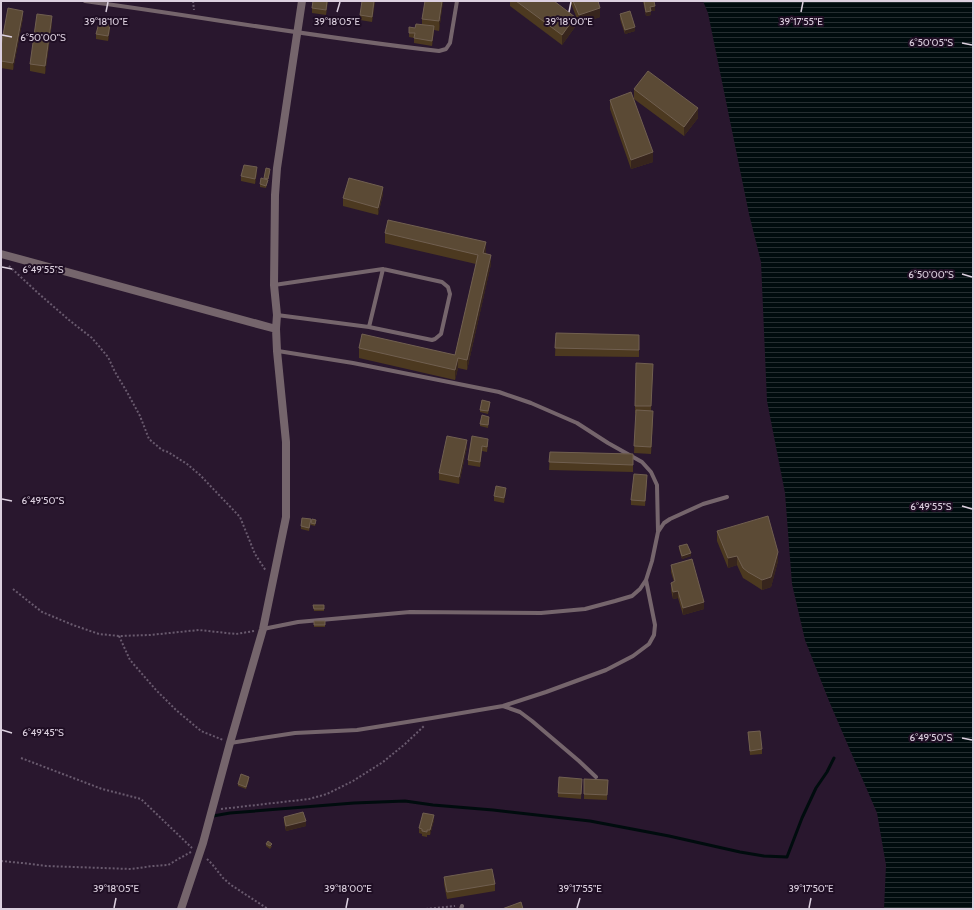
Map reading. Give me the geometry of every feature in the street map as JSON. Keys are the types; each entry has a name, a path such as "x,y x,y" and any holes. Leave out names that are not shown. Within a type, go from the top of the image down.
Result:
{"street":[{"path":"181,909 200,853 263,630 286,517 286,442 277,351 277,315 274,285 276,180 302,1"},
{"path":"1,254 276,329"}],"lane":[{"path":"85,1 298,33 435,51 443,51 450,43 457,1"},
{"path":"369,327 383,269"},
{"path":"274,285 383,269 442,282 448,286 450,294 441,334 435,339 428,340 369,327 277,315"},
{"path":"263,630 298,622 410,612 541,613 585,609 632,596 640,589 646,580 652,561 658,532 657,485 651,472 642,462 576,423 531,403 499,392 353,363 277,351"},
{"path":"658,532 664,522 670,519 703,504 728,498"},
{"path":"230,743 296,733 357,730 503,706 606,670 633,656 650,644 654,636 656,625 646,580"},
{"path":"503,706 520,712 532,721 596,777"}],"path":[{"path":"6,263 38,293 92,338 108,357 140,416 149,439 162,450 187,464 200,475 240,517 255,554 273,584"},
{"path":"13,589 42,612 99,634 119,636 150,635 199,630 236,634 263,630"},
{"path":"119,636 130,660 176,710 201,732 230,743"},
{"path":"212,810 309,799 327,794 353,781 383,762 405,744 432,718"},
{"path":"1,861 61,867 131,869 168,865 194,850 141,799 102,789 21,758"},
{"path":"200,853 231,885 268,909"},
{"path":"426,909 462,907"}],"shaded area":[{"path":"703,1 973,1 973,909 884,909 886,865 877,813 829,701 805,640 792,584 785,493 767,401 761,262 749,214 708,13"}],"building":[{"path":"313,1 327,1 326,10 312,8"},
{"path":"362,1 374,1 372,17 360,15"},
{"path":"425,1 442,1 439,21 422,19"},
{"path":"516,1 554,1 575,17 562,35"},
{"path":"573,1 598,1 600,8 579,15"},
{"path":"644,1 654,1 655,6 650,7 651,11 646,12"},
{"path":"8,8 23,11 13,63 1,61 1,46"},
{"path":"630,11 635,27 625,30 620,14"},
{"path":"37,14 52,16 45,66 30,64"},
{"path":"99,23 110,25 108,36 96,34"},
{"path":"416,24 434,26 432,41 414,38 415,33 409,33 409,27 415,28"},
{"path":"648,71 698,108 684,127 634,89"},
{"path":"631,92 653,152 631,160 610,100"},
{"path":"244,165 257,167 255,179 241,176"},
{"path":"266,168 270,169 268,179 264,178"},
{"path":"261,178 268,180 266,186 260,184"},
{"path":"349,178 383,187 378,208 343,198"},
{"path":"388,220 486,242 483,253 491,255 467,360 458,358 455,370 359,348 362,334 455,355 478,255 385,233"},
{"path":"556,333 639,335 639,350 555,348"},
{"path":"636,363 653,364 651,406 635,406"},
{"path":"482,400 490,402 488,411 480,410"},
{"path":"636,410 653,411 651,447 634,446"},
{"path":"482,415 489,417 488,425 480,424"},
{"path":"447,436 467,440 459,477 439,473"},
{"path":"472,436 488,439 487,447 482,446 480,462 468,460"},
{"path":"550,452 633,454 633,465 549,462"},
{"path":"634,474 647,475 645,501 631,500"},
{"path":"496,486 506,488 504,498 494,496"},
{"path":"768,516 778,552 771,577 762,580 743,568 737,556 728,558 717,531"},
{"path":"302,518 311,519 309,528 301,526"},
{"path":"312,519 316,520 315,524 311,523"},
{"path":"687,544 691,553 682,556 679,546"},
{"path":"692,559 704,602 683,608 678,591 673,592 671,583 675,581 671,565"},
{"path":"313,605 324,605 324,609 314,609"},
{"path":"314,621 325,621 325,625 314,625"},
{"path":"760,731 762,749 750,751 748,732"},
{"path":"241,774 249,777 246,787 238,784"},
{"path":"559,777 582,779 581,794 558,793"},
{"path":"584,779 608,780 607,795 584,794"},
{"path":"303,812 306,821 286,826 284,817"},
{"path":"423,813 434,815 430,830 427,830 427,832 422,831 422,829 419,828"},
{"path":"268,841 272,844 270,846 266,844"},
{"path":"492,869 495,884 447,892 444,877"},
{"path":"521,902 523,909 502,909"}],"waterway":[{"path":"213,816 230,813 354,803 405,801 590,821 669,836 740,852 764,856 787,857 802,818 816,788 827,772 834,758"}]}
